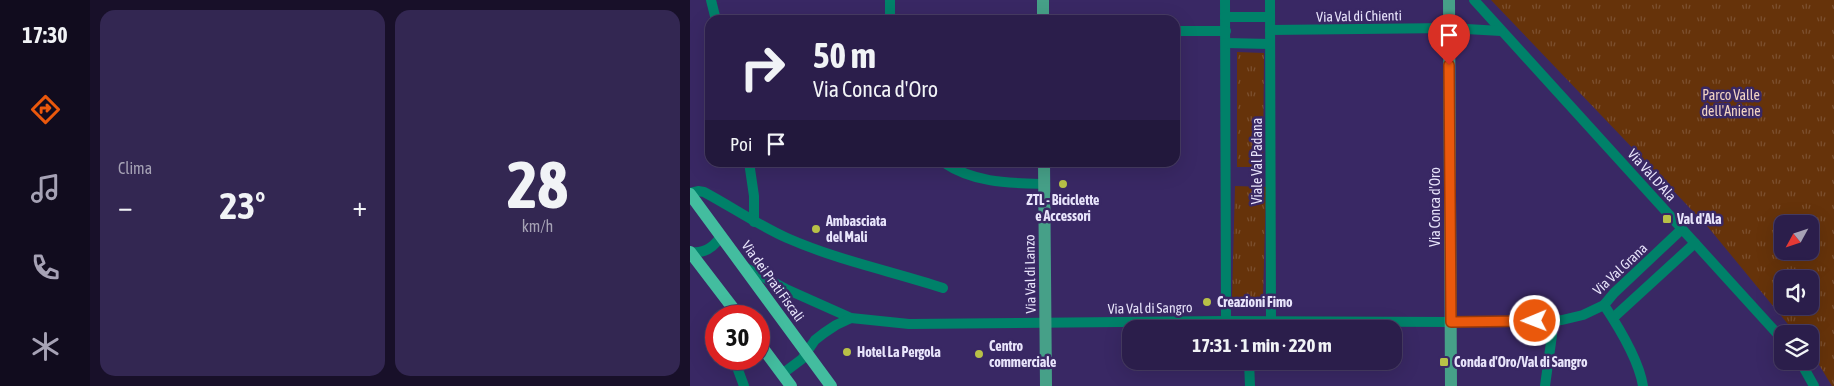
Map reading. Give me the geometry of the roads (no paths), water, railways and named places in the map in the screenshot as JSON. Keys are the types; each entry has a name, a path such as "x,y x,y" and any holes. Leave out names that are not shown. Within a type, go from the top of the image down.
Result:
{"main road":[{"name":"Via dei Prati Fiscali","path":"690,193 831,386"},
{"path":"690,252 726,305"},
{"path":"770,358 791,386"}],"street":[{"path":"711,0 715,15"},
{"path":"890,0 890,15"},
{"path":"1043,0 1043,15"},
{"path":"1225,0 1226,320"},
{"name":"Viale Val Padana","path":"1270,0 1271,320"},
{"name":"Via Conca d'Oro","path":"1449,0 1451,386"},
{"name":"Via Val D'Ala","path":"1474,0 1774,330"},
{"path":"1225,18 1270,17"},
{"name":"Via Val di Chienti","path":"1270,30 1449,28 1501,30"},
{"path":"1180,31 1226,31"},
{"path":"1226,43 1270,44"},
{"path":"750,167 754,196 754,222"},
{"path":"951,167 963,174 982,180 1002,183 1044,184"},
{"name":"Via Val di Lanzo","path":"1044,167 1046,386"},
{"path":"690,193 698,190 704,192 754,222 825,253 943,288"},
{"name":"Via Val Grana","path":"1451,322 1562,320 1583,315 1604,305 1614,293 1682,229"},
{"path":"690,252 700,253 708,250 721,236"},
{"path":"1613,318 1695,243"},
{"name":"Via Val di Sangro","path":"743,266 786,289 851,318 908,324 1122,322"},
{"path":"1604,305 1613,318 1638,368 1643,386"},
{"path":"782,374 802,359 815,340 851,318"},
{"path":"1545,386 1552,335 1552,320"},
{"name":"Via Val di Sangro","path":"1402,322 1451,322"},
{"path":"738,370 744,386"},
{"path":"1249,370 1250,386"},
{"path":"1805,370 1814,386"}],"place":[{"name":"ZTL - Biciclette e Accessori","path":"1063,184"},
{"name":"Val d'Ala","path":"1667,219"},
{"name":"Ambasciata del Mali","path":"816,229"},
{"name":"Creazioni Fimo","path":"1207,302"},
{"name":"Hotel La Pergola","path":"847,352"},
{"name":"Centro commerciale","path":"979,354"},
{"name":"Conda d'Oro/Val di Sangro","path":"1444,362"}],"park label":[{"name":"Parco Valle dell'Aniene","path":"1731,104"}]}
